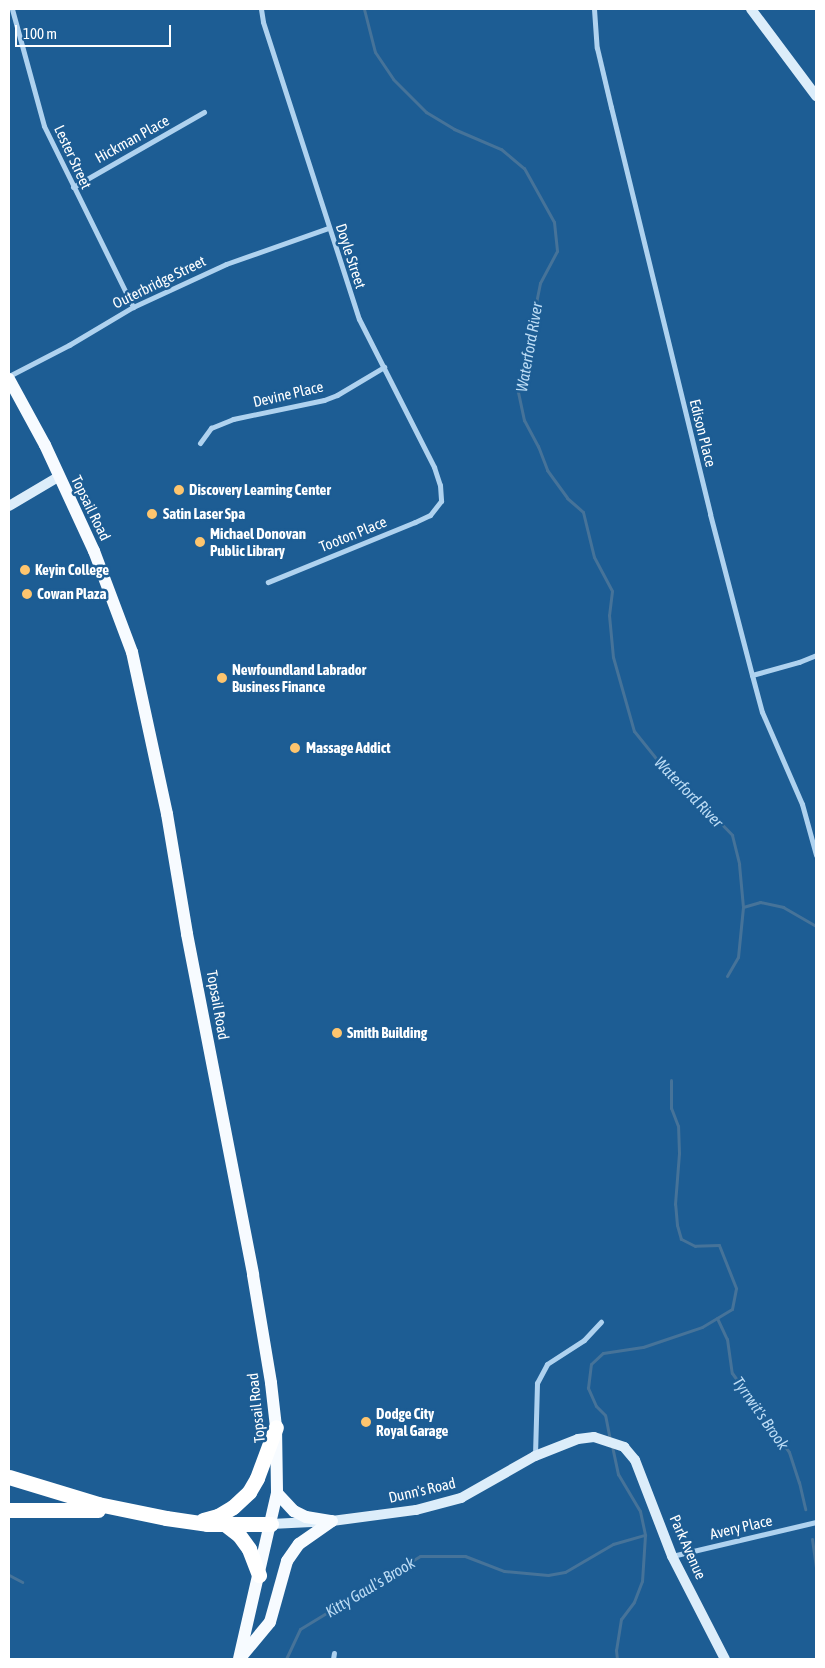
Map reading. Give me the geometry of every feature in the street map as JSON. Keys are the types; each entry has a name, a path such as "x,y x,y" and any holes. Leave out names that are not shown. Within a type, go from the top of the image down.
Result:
{"highway":[{"path":"194,1523 218,1516 233,1508 249,1492 257,1478 276,1427"},
{"path":"9,1478 125,1510 194,1523 226,1525 271,1524"},
{"path":"9,1510 125,1510"},
{"path":"226,1525 239,1535 250,1549 259,1575"}],"main road":[{"path":"751,9 816,96"},
{"name":"Topsail Road","path":"9,377 45,445 58,477 98,560 132,652 143,696 251,1267 271,1383 276,1427 277,1493 239,1659"},
{"path":"9,506 58,477"},
{"name":"Dunn's Road","path":"271,1524 332,1521 416,1510 461,1498 535,1456 578,1439 594,1437 624,1447"},
{"name":"Park Avenue","path":"624,1447 635,1460 672,1556 725,1659"},
{"path":"277,1493 294,1511 306,1517 332,1521"},
{"path":"239,1659 270,1622 287,1561 299,1544 332,1521"}],"street":[{"name":"Lester Street","path":"12,9 44,126 72,187 133,307"},
{"name":"Doyle Street","path":"261,9 262,22 358,319 434,467 440,485 441,501"},
{"name":"Edison Place","path":"594,9 597,48 615,126 710,514 752,675 762,712 802,804 816,855"},
{"name":"Hickman Place","path":"72,187 204,112"},
{"name":"Outerbridge Street","path":"9,377 133,307 226,264 328,228"},
{"name":"Devine Place","path":"200,443 210,428 233,419 324,400 337,395 384,367"},
{"name":"Tooton Place","path":"268,582 423,519 430,515 441,501"},
{"path":"752,675 799,662 816,655"},
{"path":"535,1456 537,1383 547,1364 584,1340 601,1322"},
{"name":"Avery Place","path":"672,1556 816,1522"},
{"path":"333,1659 334,1653"}],"waterway":[{"name":"Waterford River","path":"364,9 375,52 393,79 426,112 454,129 501,149 524,168 554,222 557,251 540,283 518,392 524,420 538,446 547,470 567,498 583,512 594,557 612,591 609,615 613,657 634,731 675,782 710,812 732,835 739,864 743,907 738,957 727,976"},
{"path":"743,907 760,902 783,907 816,926"},
{"name":"Waterford River","path":"610,1440 605,1415 596,1406 588,1388 591,1364 603,1353 643,1347 702,1327 732,1309 736,1288 719,1245 695,1246 681,1239 677,1225 675,1204 679,1153 678,1126 671,1108 671,1080"},
{"name":"Tyrrwit's Brook","path":"717,1318 727,1339 732,1373 789,1452 799,1482 805,1509"},
{"name":"Waterford River","path":"612,1446 618,1474 640,1511 645,1535 642,1581 634,1602 621,1619 616,1650 617,1659"},
{"name":"Kitty Gaul's Brook","path":"286,1659 300,1629 420,1556 465,1556 504,1571 548,1575 565,1572 613,1544 645,1535"},
{"name":"Tyrrwit's Brook","path":"812,1539 816,1567"},
{"name":"Kitty Gaul's Brook","path":"9,1575 22,1582"}],"place":[{"name":"Discovery Learning Center","path":"179,490"},
{"name":"Satin Laser Spa","path":"152,514"},
{"name":"Michael Donovan Public Library","path":"200,542"},
{"name":"Keyin College","path":"25,570"},
{"name":"Cowan Plaza","path":"27,594"},
{"name":"Newfoundland Labrador Business Finance","path":"222,678"},
{"name":"Massage Addict","path":"295,748"},
{"name":"Smith Building","path":"337,1033"},
{"name":"Dodge City Royal Garage","path":"366,1422"}]}
